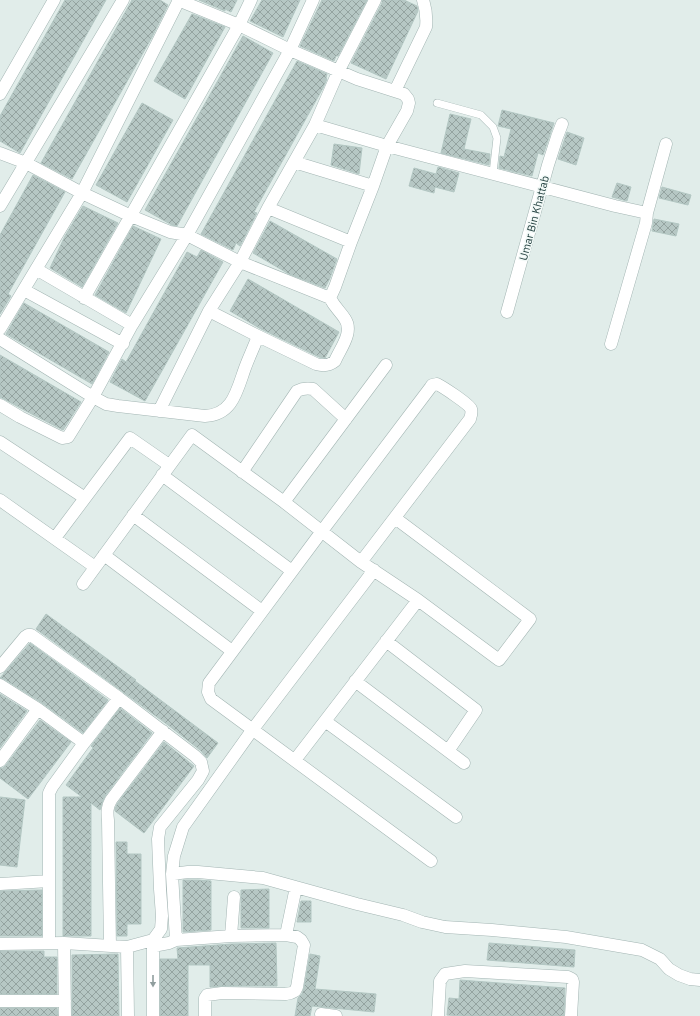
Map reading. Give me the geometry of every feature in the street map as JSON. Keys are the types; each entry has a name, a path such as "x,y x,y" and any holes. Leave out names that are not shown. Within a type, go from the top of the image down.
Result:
{"street":[{"path":"0,94 54,0"},
{"path":"0,205 123,0"},
{"path":"0,329 82,193 179,0 239,25 290,50 357,79 404,94 408,99 407,111 387,146 330,298"},
{"path":"84,298 252,0"},
{"path":"0,405 62,438 70,435 123,344 132,325 187,235 290,50 313,0"},
{"path":"160,411 209,311 240,262 268,208 315,125 339,70 375,0"},
{"path":"395,91 426,27 426,8 423,0"},
{"name":"Umar Bin Khattab","path":"507,312 562,124"},
{"path":"315,125 387,146 615,206 647,213"},
{"path":"611,344 646,223 647,213 666,144"},
{"path":"0,153 26,163 82,193 130,216 170,232 187,235 240,262 330,298 334,306 346,319 348,330 347,336 335,361 332,364 323,366 316,364 209,311"},
{"path":"294,162 373,186"},
{"path":"268,208 351,242"},
{"path":"36,269 132,325"},
{"path":"24,290 123,344"},
{"path":"0,339 106,404 205,416 218,414 230,404 236,394 244,369 258,336"},
{"path":"284,502 386,365"},
{"path":"362,562 470,419 470,408 437,384 432,385 232,651 209,684 208,692 211,699 431,861"},
{"path":"242,472 297,391 307,388 313,389 346,419"},
{"path":"83,584 192,435 284,502 362,562 418,600 499,660 530,619 395,518"},
{"path":"55,538 130,438 166,470 292,571"},
{"path":"0,442 84,498"},
{"path":"0,500 95,567"},
{"path":"133,515 262,611"},
{"path":"104,555 232,651"},
{"path":"176,940 172,874 174,856 183,827 253,729 374,570"},
{"path":"295,760 418,600"},
{"path":"0,667 25,637 30,635 119,698 201,762 203,771 198,780 160,827 158,839 162,916 161,929 153,943 153,1016"},
{"path":"386,641 476,710 448,751"},
{"path":"355,681 464,763"},
{"path":"0,685 38,709 84,743"},
{"path":"49,943 49,793 84,743 119,698"},
{"path":"0,761 38,709"},
{"path":"325,722 456,817"},
{"path":"110,946 108,805 163,731"},
{"path":"172,874 198,872 263,878 445,927 566,937 642,950 660,959 670,969 679,975 690,979 700,980"},
{"path":"0,884 49,881"},
{"path":"286,935 296,887"},
{"path":"231,936 234,897"},
{"path":"0,944 64,943 127,947 153,943 169,943 176,940 231,936 286,935 297,937 301,940 304,945 296,991 286,994 222,993 207,995 205,998 205,1016"},
{"path":"64,943 65,1016"},
{"path":"127,947 128,1016"},
{"path":"438,1016 440,981 442,977 445,974 465,971 568,977 572,979 573,982 571,1016"},
{"path":"0,1001 65,1001"},
{"path":"321,1014 336,1016"}],"lane":[{"path":"436,104 481,115 493,127 498,138 493,173"}],"building":[{"path":"65,0 106,0 20,153 0,141 0,116"},
{"path":"132,0 160,0 168,5 152,37 72,179 41,163"},
{"path":"199,0 237,0 231,12"},
{"path":"262,0 300,0 283,37 250,21"},
{"path":"322,0 367,0 334,61 300,46"},
{"path":"382,0 404,0 417,6 418,11 386,79 351,63 382,3"},
{"path":"192,14 225,27 185,99 154,81"},
{"path":"243,36 273,53 177,226 172,225 145,210"},
{"path":"297,61 327,74 327,79 254,212 257,213 240,246 236,243 233,250 201,234"},
{"path":"142,103 173,120 127,202 96,185"},
{"path":"502,110 554,123 543,155 538,153 532,176 499,168 500,156 504,157 511,129 498,126"},
{"path":"450,114 471,119 464,149 490,154 489,165 441,153"},
{"path":"567,132 584,138 576,165 558,159"},
{"path":"334,144 362,148 359,174 331,165"},
{"path":"438,167 459,173 454,192 435,187 434,193 409,186 414,168 436,174"},
{"path":"33,175 65,192 8,294 11,296 0,314 0,235"},
{"path":"617,183 631,187 627,201 612,197"},
{"path":"662,187 691,195 688,205 659,198"},
{"path":"83,206 118,223 82,287 50,268 65,236"},
{"path":"654,219 679,224 676,236 652,231"},
{"path":"270,221 337,259 325,288 289,274 253,253"},
{"path":"133,226 161,239 126,313 95,295"},
{"path":"201,250 223,262 145,401 110,382 122,359 126,362 187,252 197,257"},
{"path":"248,279 339,332 325,358 319,357 261,329 230,311"},
{"path":"24,303 109,352 92,384 6,334"},
{"path":"0,355 81,402 63,430 0,397"},
{"path":"46,614 218,743 207,758 200,750 168,725 36,629"},
{"path":"30,643 108,700 83,733 42,703 0,678"},
{"path":"0,694 27,711 0,748"},
{"path":"120,708 152,733 105,796 100,810 91,803 91,936 63,936 63,797 82,797 66,785 93,748 91,746"},
{"path":"40,720 71,742 28,799 0,778 0,768 3,768 6,765"},
{"path":"164,742 194,766 144,833 115,811 115,809 117,804"},
{"path":"0,797 25,800 17,867 0,865"},
{"path":"116,842 127,842 127,854 141,854 141,924 127,924 127,936 117,936"},
{"path":"183,880 211,881 211,930 183,932"},
{"path":"269,889 269,928 241,928 241,890"},
{"path":"42,890 42,936 0,936 0,891"},
{"path":"301,901 311,901 311,922 297,922"},
{"path":"276,943 277,986 210,987 210,965 188,965 188,1016 160,1016 160,959 178,959 177,948 231,944"},
{"path":"489,943 575,950 574,967 487,960"},
{"path":"0,951 44,951 44,957 57,957 57,994 0,994"},
{"path":"118,954 119,1016 72,1016 72,955"},
{"path":"310,954 320,956 315,989 376,994 374,1012 312,1006 310,1016 295,1016 298,998 302,994 304,988"},
{"path":"460,980 565,988 564,1016 447,1015 449,998 459,999"},
{"path":"0,1008 57,1008 58,1016 0,1016"}]}
